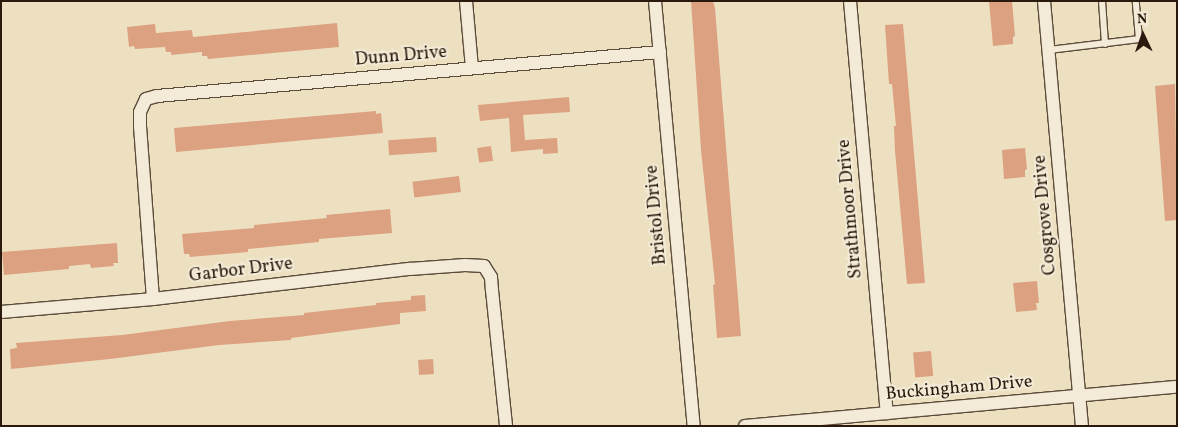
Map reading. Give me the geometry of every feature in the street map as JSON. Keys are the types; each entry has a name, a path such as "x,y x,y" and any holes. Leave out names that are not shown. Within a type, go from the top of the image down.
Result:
{"street":[{"path":"466,1 472,68"},
{"name":"Bristol Drive","path":"655,1 694,426"},
{"name":"Strathmoor Drive","path":"850,1 887,413"},
{"name":"Cosgrove Drive","path":"1044,1 1082,426"},
{"name":"Dunn Drive","path":"153,299 140,127 140,112 146,99 157,96 660,52"},
{"name":"Garbor Drive","path":"1,312 153,299 410,269 465,265 484,266 491,277 506,426"},
{"name":"Buckingham Drive","path":"745,426 1177,387"}],"lane":[{"path":"1102,1 1105,44"},
{"path":"1049,50 1139,39 1136,1"}],"building":[{"path":"691,1 713,1 715,8 741,336 717,338 713,285 715,284 701,150"},
{"path":"989,1 1012,1 1015,36 1013,37 1013,44 993,46"},
{"path":"337,23 339,47 208,59 207,56 202,56 202,52 171,55 171,52 166,52 165,47 135,49 134,46 129,47 127,27 155,24 156,33 192,30 193,37"},
{"path":"903,24 925,283 907,284 895,151 894,126 896,126 892,84 889,84 885,25"},
{"path":"1175,84 1177,220 1165,221 1155,86"},
{"path":"569,97 570,112 523,115 525,140 557,138 558,153 543,154 543,149 511,152 509,118 480,121 478,105"},
{"path":"376,111 376,114 381,113 383,133 176,152 174,128"},
{"path":"436,137 437,152 389,155 388,140"},
{"path":"491,146 493,161 479,163 477,148"},
{"path":"1025,148 1027,169 1025,170 1025,177 1004,179 1002,150"},
{"path":"459,176 461,192 414,198 412,182"},
{"path":"390,209 392,233 319,239 319,242 248,249 248,252 190,257 189,254 184,254 182,234 254,228 254,225 327,218 326,215"},
{"path":"117,243 118,263 113,263 114,266 91,268 90,264 69,266 69,269 4,275 2,252"},
{"path":"1037,281 1039,303 1036,303 1037,310 1016,312 1013,283"},
{"path":"425,295 426,311 400,313 400,324 291,338 291,340 219,345 11,369 10,349 17,348 16,343 122,335 230,321 304,315 304,313 411,300 411,296"},
{"path":"931,351 933,376 915,377 913,353"},
{"path":"433,359 434,374 419,375 418,360"}]}
